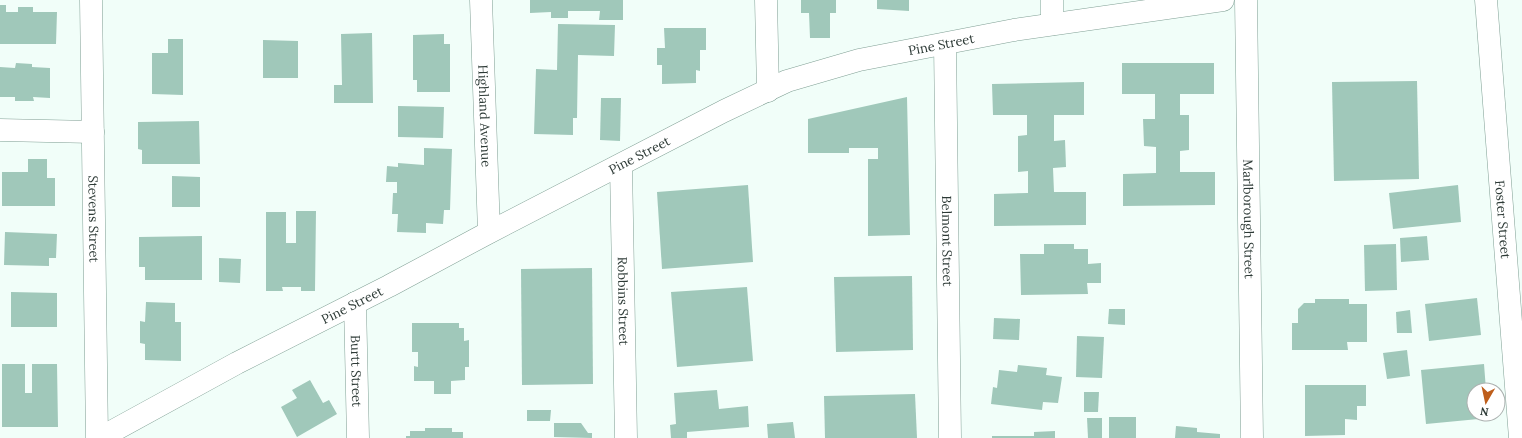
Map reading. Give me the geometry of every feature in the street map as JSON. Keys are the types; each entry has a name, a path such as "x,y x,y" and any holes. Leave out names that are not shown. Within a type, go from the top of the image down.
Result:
{"street":[{"name":"Stevens Street","path":"91,0 96,438"},
{"name":"Highland Avenue","path":"481,0 489,232"},
{"path":"766,0 768,91"},
{"path":"1052,0 1052,24"},
{"name":"Pine Street","path":"100,438 237,364 489,232 724,111 787,81 859,60 1052,24 1223,0"},
{"name":"Marlborough Street","path":"1246,0 1252,438"},
{"name":"Foster Street","path":"1486,0 1520,438"},
{"name":"Belmont Street","path":"945,44 950,438"},
{"path":"0,130 93,132"},
{"name":"Robbins Street","path":"621,165 626,438"},
{"name":"Burtt Street","path":"355,303 358,438"}],"building":[{"path":"530,0 623,0 623,20 599,20 600,11 568,11 568,18 551,18 551,12 530,13"},
{"path":"801,0 836,0 836,13 830,13 830,38 810,38 809,13 801,13"},
{"path":"877,0 909,0 909,11 877,9"},
{"path":"0,5 6,5 6,12 18,12 18,7 33,7 33,12 57,12 56,44 0,44"},
{"path":"558,24 615,25 614,56 578,55 577,118 573,118 573,135 534,134 536,69 557,70"},
{"path":"664,28 706,28 706,50 700,50 700,71 696,70 696,83 662,84 662,65 657,65 657,48 665,48"},
{"path":"372,33 373,103 334,103 334,85 342,85 341,34"},
{"path":"444,34 444,44 450,44 450,92 417,92 417,80 413,80 413,35"},
{"path":"168,39 183,39 183,95 152,94 152,53 168,53"},
{"path":"263,40 298,41 298,78 263,78"},
{"path":"16,63 32,64 32,67 50,68 50,98 33,97 34,101 15,101 15,97 0,97 0,67 15,68"},
{"path":"1122,63 1214,63 1214,94 1180,94 1180,115 1189,115 1189,150 1180,151 1180,172 1215,172 1215,205 1123,206 1123,174 1156,173 1156,147 1144,146 1143,119 1155,119 1155,94 1122,94"},
{"path":"1417,81 1419,179 1334,181 1332,82"},
{"path":"1084,82 1084,115 1054,115 1054,141 1065,140 1066,167 1053,168 1054,192 1086,192 1086,225 994,226 994,194 1028,193 1028,171 1018,172 1018,136 1027,135 1027,115 993,115 992,84"},
{"path":"907,97 910,235 868,236 868,159 878,159 878,148 849,148 849,153 808,153 808,119"},
{"path":"601,98 621,98 620,141 600,140"},
{"path":"398,106 444,107 443,138 398,137"},
{"path":"199,121 200,164 142,164 142,150 138,149 138,122"},
{"path":"424,148 452,149 450,210 444,210 443,224 426,223 426,233 397,232 398,214 392,214 393,193 397,193 397,182 386,182 387,166 398,167 398,163 424,165"},
{"path":"28,159 47,159 47,178 55,178 55,206 2,206 2,172 28,172"},
{"path":"172,176 200,177 200,207 172,207"},
{"path":"748,185 753,262 662,269 657,192"},
{"path":"1458,185 1461,222 1393,229 1389,193"},
{"path":"296,211 316,211 315,291 301,291 301,287 282,287 283,291 266,291 266,212 286,212 286,243 296,243"},
{"path":"5,232 57,234 56,258 49,258 49,266 4,265"},
{"path":"202,236 202,280 145,280 145,267 139,267 139,237"},
{"path":"1427,236 1429,260 1401,262 1400,238"},
{"path":"1044,244 1074,244 1074,249 1088,249 1088,264 1101,263 1101,283 1087,283 1088,294 1021,295 1020,254 1044,254"},
{"path":"1396,244 1397,290 1365,291 1364,245"},
{"path":"219,258 241,259 240,283 219,282"},
{"path":"592,268 593,384 522,385 521,269"},
{"path":"912,276 913,350 836,352 834,277"},
{"path":"747,287 753,361 677,367 671,292"},
{"path":"11,292 57,293 57,327 11,327"},
{"path":"1477,298 1481,335 1429,341 1425,304"},
{"path":"1315,299 1349,299 1349,304 1367,304 1367,342 1347,342 1348,350 1292,350 1292,323 1298,323 1298,309 1304,303 1315,303"},
{"path":"146,302 175,303 175,322 181,322 181,361 145,360 145,344 140,343 140,321 145,322"},
{"path":"1109,309 1125,309 1125,325 1108,324"},
{"path":"1410,310 1412,333 1397,333 1396,312"},
{"path":"994,318 1020,319 1019,340 993,339"},
{"path":"412,323 459,323 459,328 464,328 464,341 469,340 469,367 465,367 465,380 451,381 451,394 434,394 434,381 414,381 414,366 418,367 418,352 412,352"},
{"path":"1077,336 1104,337 1102,378 1076,377"},
{"path":"1407,350 1410,376 1387,379 1383,353"},
{"path":"2,364 25,364 25,393 32,393 32,364 57,364 58,427 2,427"},
{"path":"1484,364 1485,382 1466,382 1466,420 1426,424 1421,370"},
{"path":"1018,365 1047,368 1046,375 1062,377 1058,403 1043,402 1042,410 991,404 993,387 997,388 999,370 1017,372"},
{"path":"310,380 323,403 329,400 337,414 297,437 281,407 297,398 292,390"},
{"path":"1305,385 1366,385 1366,406 1357,406 1357,420 1345,419 1345,435 1305,436"},
{"path":"717,390 719,409 748,406 749,427 687,432 687,438 671,438 670,425 676,424 674,393"},
{"path":"1084,392 1099,392 1098,412 1084,412"},
{"path":"915,394 917,438 825,438 824,396"},
{"path":"527,410 551,410 550,421 527,421"},
{"path":"1109,417 1136,417 1136,438 1109,438"},
{"path":"1087,418 1102,418 1102,438 1088,438"},
{"path":"793,422 795,438 768,438 767,424"},
{"path":"554,423 581,423 588,433 592,433 592,438 554,437"},
{"path":"1176,426 1197,428 1197,432 1220,434 1220,438 1175,438"},
{"path":"425,428 452,428 452,432 463,432 463,438 406,438 406,436 410,436 410,431 425,431"},
{"path":"1055,431 1055,438 992,438 992,436 1034,436 1034,432"}]}
